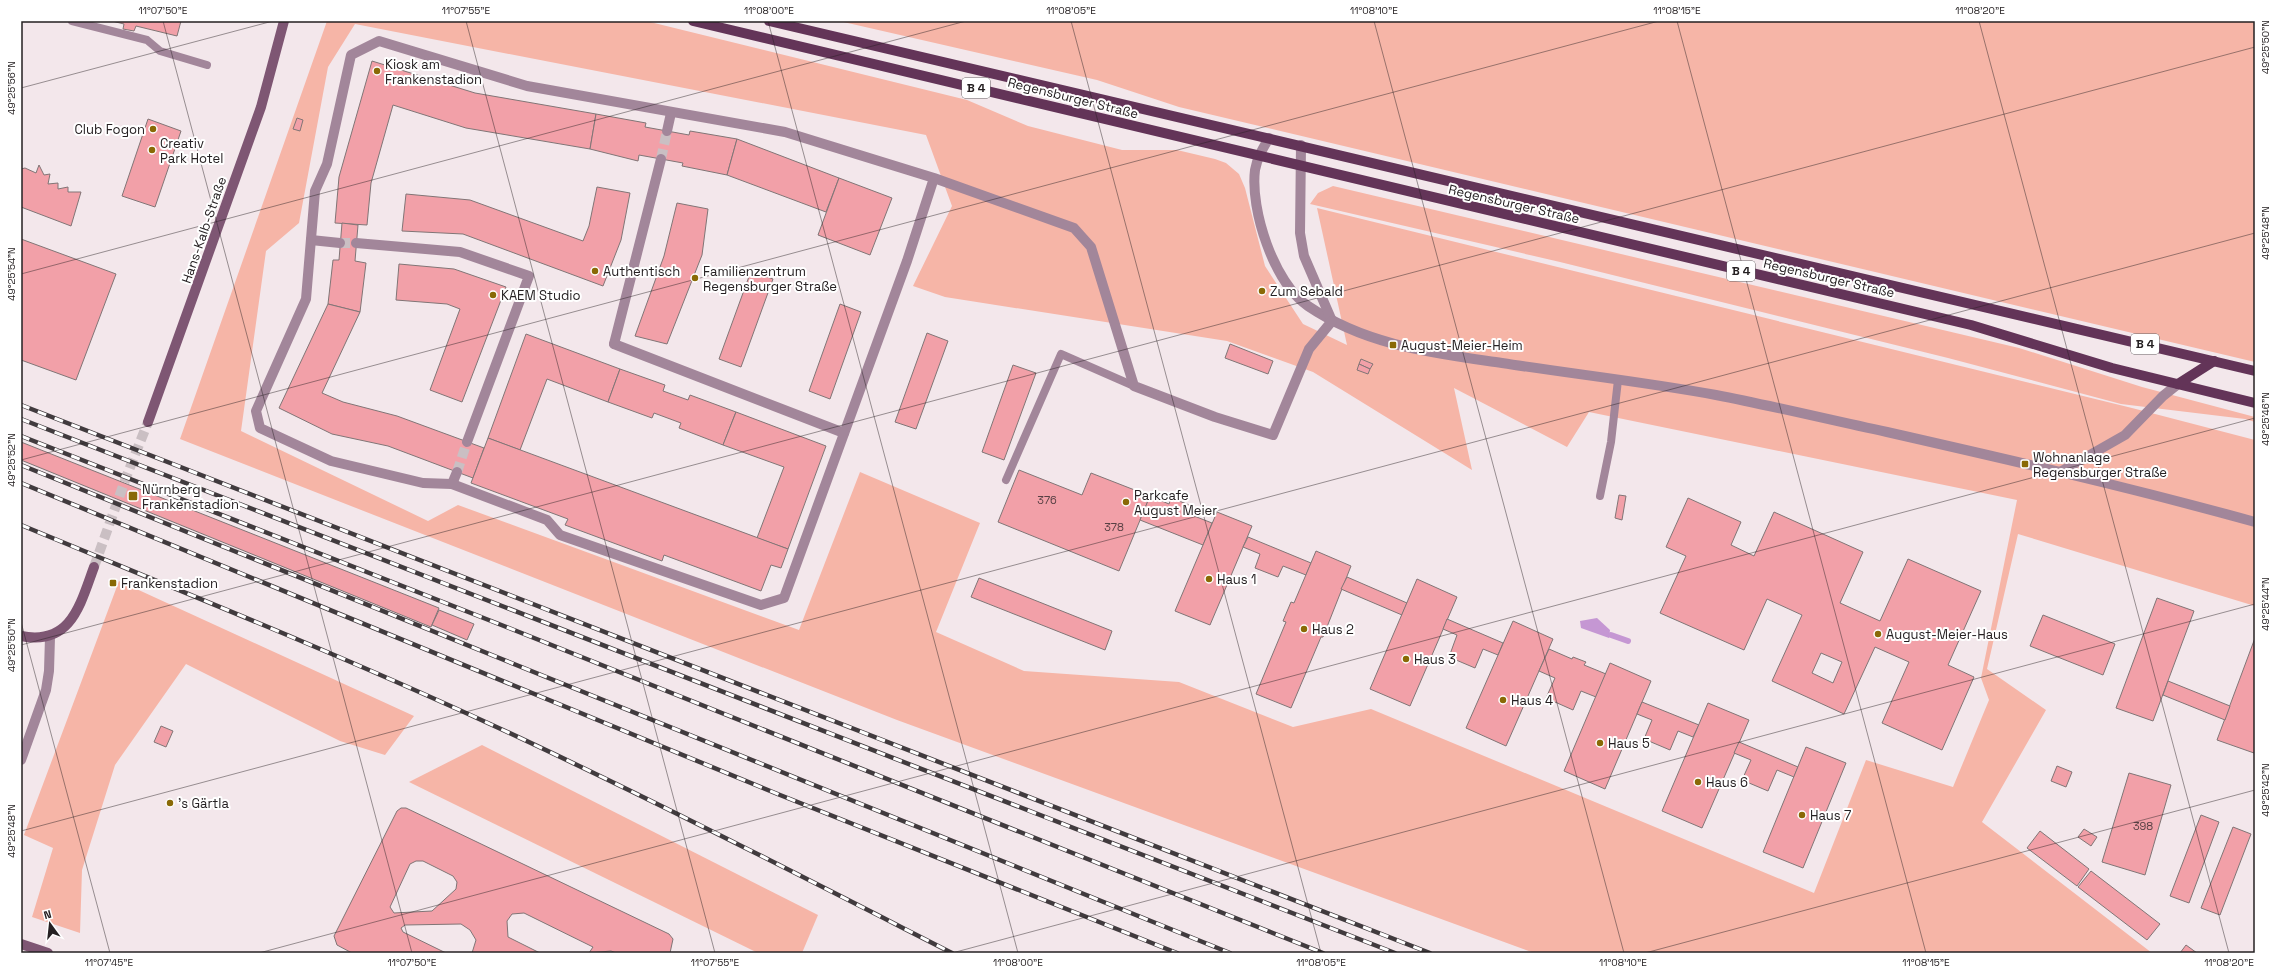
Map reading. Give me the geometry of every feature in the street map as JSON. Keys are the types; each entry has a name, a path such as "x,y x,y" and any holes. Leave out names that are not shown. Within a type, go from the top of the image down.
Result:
{"main road":[{"name":"Hans-Kalb-Straße","path":"148,422 258,114 284,21"},
{"name":"Regensburger Straße","path":"694,21 1970,325 2112,368 2255,403"},
{"name":"B 4","path":"769,21 1301,145 2255,371"},
{"path":"2178,384 2214,361"},
{"path":"21,636 50,637 66,627 73,618 94,567"},
{"path":"24,945 48,953"}],"street":[{"path":"934,178 784,598 761,605 560,535 548,520 452,484 423,483 331,461 260,428 256,411 306,299 315,191 327,164 350,55 379,41 528,86 671,113 785,132 934,178 1074,228 1091,247 1134,386 1215,417 1273,435 1309,349 1332,321"},
{"path":"667,131 671,113"},
{"path":"1269,138 1259,156 1255,169 1255,190 1269,253 1282,277 1304,304 1332,321 1383,343 1468,358 1714,395 2164,496 2255,522"},
{"path":"1301,145 1302,166 1299,218 1304,256 1332,321"},
{"path":"662,159 614,344 844,433"},
{"path":"311,240 340,243"},
{"path":"356,244 460,252 529,276 467,442"},
{"path":"2060,472 2125,434 2163,396 2178,384"},
{"path":"452,484 457,472"},
{"path":"21,760 46,690 49,671 50,637"}],"lane":[{"path":"72,21 147,40 160,51 207,65"},
{"path":"1006,480 1061,354 1134,386"},
{"path":"1600,496 1611,442 1618,380"}],"shaded area":[{"path":"327,21 646,21 967,100 1028,126 1122,150 1177,150 1226,163 1239,174 1245,188 1265,266 1303,324 1347,345 1317,208 2132,408 2255,440 2255,606 2018,534 1987,669 2046,710 1982,822 2152,953 1534,953 897,720 180,439","holes":["355,24 926,135 952,206 913,286 945,297 1227,341 1313,372 1472,470 1454,388 1567,447 1589,412 2017,500 1981,678 1989,700 1953,787 1866,760 1814,893 1371,709 1293,727 1179,682 1024,671 936,632 980,523 860,472 799,630 458,505 428,521 241,431 266,251 299,223 328,67"]},
{"path":"839,21 2255,21 2255,362 1179,107 1097,80"},
{"path":"1333,186 2019,348 2142,387 2255,417 2255,422 2245,419 2121,404 1948,358 1560,262 1310,204 1318,193"},
{"path":"119,581 414,716 385,755 340,741 186,664 115,765 82,870 80,933 32,917 53,848 24,835"},
{"path":"1597,618 1610,630 1609,638 1581,628 1580,621"},
{"path":"482,745 818,915 802,953 758,953 409,782"}],"building":[{"path":"112,21 181,21 177,36 136,26 134,31 123,29 124,24"},
{"path":"372,61 475,93 596,114 590,149 466,128 393,105 371,183 367,225 335,223 339,177"},
{"path":"596,114 646,123 645,127 689,135 690,131 737,139 727,175 682,166 683,163 639,155 638,161 590,149"},
{"path":"297,118 303,120 300,131 293,129"},
{"path":"148,119 181,131 155,207 122,196"},
{"path":"737,139 839,178 826,212 727,175"},
{"path":"39,165 44,175 50,174 48,184 58,183 58,189 68,187 68,192 81,192 71,226 21,207 21,169 25,168 36,173"},
{"path":"839,178 892,198 870,255 818,235"},
{"path":"597,187 630,193 621,240 603,286 463,234 402,231 406,194 470,200 583,241 589,226"},
{"path":"677,203 708,209 702,255 667,344 635,336 664,256"},
{"path":"342,223 358,225 355,261 366,263 360,312 328,304 333,260 339,260"},
{"path":"21,239 116,274 76,380 21,360"},
{"path":"399,264 454,269 506,287 462,402 430,390 460,309 447,304 396,300"},
{"path":"751,271 773,279 741,367 719,359"},
{"path":"328,304 360,312 322,393 343,402 397,416 484,448 473,478 388,446 332,434 279,408"},
{"path":"840,304 861,312 830,399 809,391"},
{"path":"927,333 948,341 916,429 895,422"},
{"path":"526,334 620,369 608,402 547,379 520,450 488,438"},
{"path":"1230,344 1273,361 1268,374 1225,358"},
{"path":"1361,359 1373,364 1370,369 1359,364"},
{"path":"1359,364 1370,369 1368,374 1357,370"},
{"path":"1013,365 1036,373 1004,460 982,452"},
{"path":"620,369 665,385 663,391 688,400 690,395 736,412 723,445 679,428 681,423 654,413 652,418 608,402"},
{"path":"736,412 826,446 788,549 757,538 784,467 723,445"},
{"path":"488,438 788,549 781,568 771,565 761,591 664,555 662,561 565,525 568,519 471,483"},
{"path":"21,442 439,608 431,627 21,460"},
{"path":"1019,470 1082,495 1091,473 1150,496 1119,571 998,522"},
{"path":"1619,495 1626,496 1622,520 1615,518"},
{"path":"1150,496 1169,504 1171,498 1192,506 1189,514 1212,523 1203,545 1140,520"},
{"name":"August-Meier-Haus","path":"1688,498 1741,522 1731,545 1754,556 1774,512 1863,552 1840,603 1880,621 1908,559 1981,591 1948,665 1974,677 1942,750 1882,723 1909,662 1875,647 1844,714 1772,681 1802,615 1767,599 1744,650 1660,613 1686,556 1666,547","holes":["1821,653 1842,662 1833,683 1812,673"]},
{"name":"Haus 1","path":"1217,512 1252,526 1210,625 1175,611"},
{"path":"1248,537 1311,563 1306,575 1283,566 1278,577 1255,568 1260,554 1243,547"},
{"name":"Haus 2","path":"1316,551 1351,566 1323,637 1321,637 1291,708 1256,694 1286,622 1283,621 1291,602 1294,603"},
{"path":"1347,577 1407,603 1402,615 1341,589"},
{"path":"979,578 1112,631 1105,650 971,597"},
{"name":"Haus 3","path":"1417,579 1457,597 1410,706 1370,689"},
{"path":"2157,598 2194,611 2153,721 2116,708"},
{"path":"439,610 474,624 467,640 432,625"},
{"path":"2043,615 2115,644 2103,675 2030,646"},
{"path":"1447,619 1503,643 1498,655 1483,649 1475,668 1449,657 1457,635 1443,629"},
{"name":"Haus 4","path":"1513,621 1553,639 1506,746 1466,728"},
{"path":"2255,638 2255,750 2254,753 2217,740"},
{"path":"1549,649 1572,659 1573,657 1586,662 1584,665 1606,674 1596,697 1581,691 1573,710 1546,698 1555,678 1539,671"},
{"name":"Haus 5","path":"1610,663 1651,681 1605,789 1564,771"},
{"path":"2168,681 2230,706 2225,720 2163,695"},
{"path":"1642,702 1699,725 1693,737 1678,731 1670,750 1644,739 1652,720 1637,714"},
{"name":"Haus 6","path":"1708,703 1749,720 1702,828 1662,811"},
{"path":"161,726 173,731 166,747 154,742"},
{"path":"1739,742 1798,767 1794,777 1777,770 1768,791 1742,780 1751,760 1734,753"},
{"name":"Haus 7","path":"1806,747 1846,763 1803,868 1763,852"},
{"path":"2057,766 2072,772 2066,787 2051,781"},
{"path":"2129,773 2171,785 2145,875 2102,862"},
{"path":"401,808 406,808 669,934 673,939 670,953 616,953 611,951 589,953 593,947 524,913 512,914 507,921 508,937 540,953 472,953 476,940 470,930 461,924 405,925 401,928 403,932 446,953 352,953 337,945 334,936 397,811","holes":["416,861 423,861 453,876 457,882 456,889 432,911 394,913 390,907 410,864"]},
{"path":"2201,815 2219,822 2189,903 2170,896"},
{"path":"2233,827 2251,834 2220,915 2201,908"},
{"path":"2084,829 2097,837 2091,846 2078,837"},
{"path":"2040,831 2089,869 2077,886 2027,848"},
{"path":"2091,871 2160,924 2147,940 2078,887"},
{"path":"2186,945 2197,953 2180,953"}],"waterway":[{"path":"1611,635 1628,641"}],"tunnel":[{"path":"661,159 667,131"},
{"path":"340,243 356,243"},
{"path":"94,567 148,422"},
{"path":"457,472 467,442"}],"railway":[{"path":"21,405 1430,953"},
{"path":"21,419 1395,953"},
{"path":"21,436 509,628 1323,953"},
{"path":"21,465 1230,953"},
{"path":"21,483 780,795 1177,953"},
{"path":"21,525 315,647 490,724 780,865 952,953"}],"place":[{"name":"Kiosk am Frankenstadion","path":"377,71"},
{"name":"Club Fogon","path":"153,129"},
{"name":"Creativ Park Hotel","path":"152,150"},
{"name":"Authentisch","path":"595,271"},
{"name":"Familienzentrum Regensburger Straße","path":"695,278"},
{"name":"Zum Sebald","path":"1262,291"},
{"name":"KAEM Studio","path":"493,295"},
{"name":"August-Meier-Heim","path":"1393,345"},
{"name":"Wohnanlage Regensburger Straße","path":"2025,464"},
{"name":"Nürnberg Frankenstadion","path":"133,496"},
{"name":"Parkcafe August Meier","path":"1126,502"},
{"name":"Haus 1","path":"1209,579"},
{"name":"Frankenstadion","path":"113,583"},
{"name":"Haus 2","path":"1304,629"},
{"name":"August-Meier-Haus","path":"1878,634"},
{"name":"Haus 3","path":"1406,659"},
{"name":"Haus 4","path":"1503,700"},
{"name":"Haus 5","path":"1600,743"},
{"name":"Haus 6","path":"1698,782"},
{"name":"'s Gärtla","path":"170,803"},
{"name":"Haus 7","path":"1802,815"}]}
